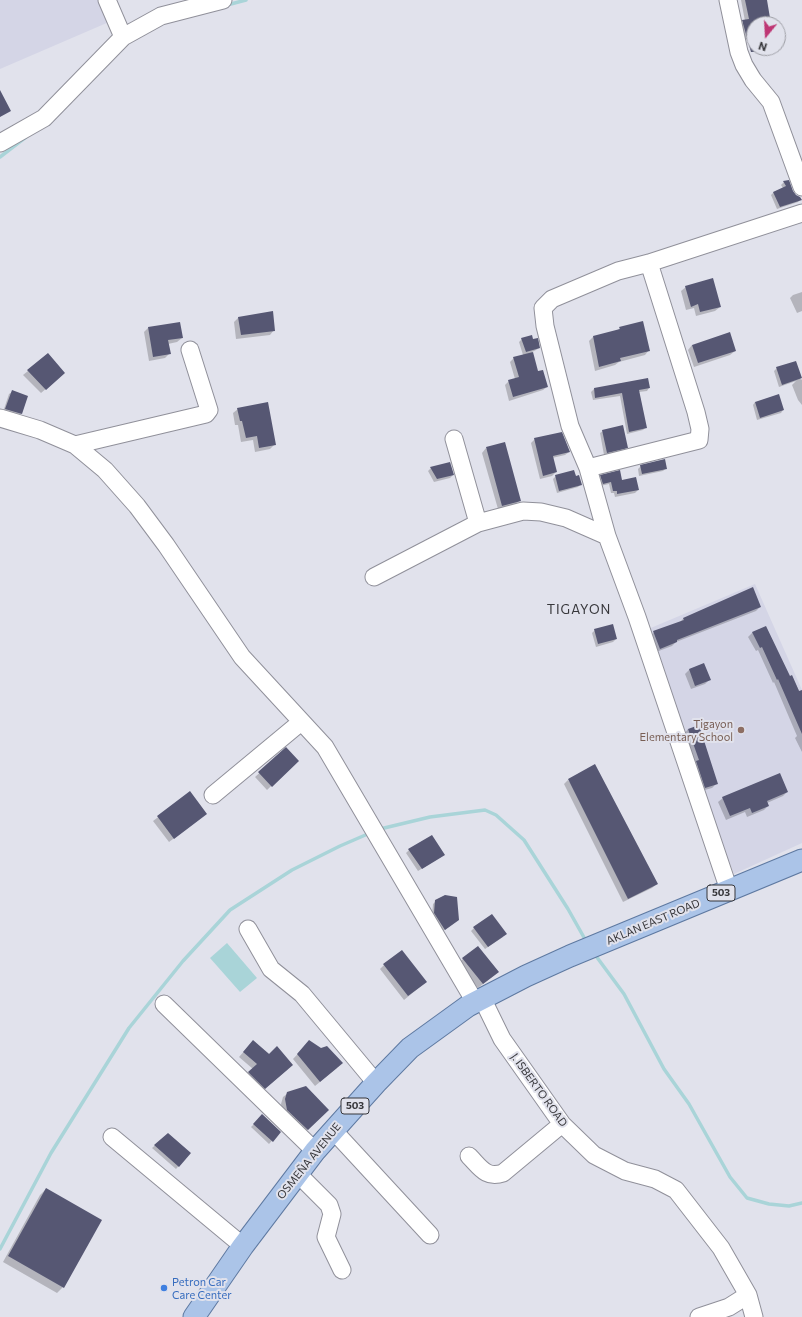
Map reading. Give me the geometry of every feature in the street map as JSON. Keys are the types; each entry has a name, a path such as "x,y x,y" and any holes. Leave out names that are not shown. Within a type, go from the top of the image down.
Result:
{"main road":[{"name":"AKLAN EAST ROAD","path":"570,956 802,860"},
{"name":"OSMEÑA AVENUE","path":"194,1317 243,1246 297,1173 333,1130 410,1048 479,1000 570,956"}],"street":[{"path":"108,0 124,37"},
{"path":"0,143 44,118 124,37 161,16 223,0"},
{"path":"728,0 739,52 744,65 753,80 771,102 802,187"},
{"path":"729,890 637,617 607,536 588,468 570,426 545,326 543,308 552,300 618,271 649,263 802,213"},
{"path":"588,468 699,440 700,429 696,412 649,263"},
{"path":"75,445 206,414 209,410 190,350"},
{"name":"J. ISBERTO ROAD","path":"0,418 40,430 75,445 105,470 138,506 242,658 325,747 502,1039 562,1124 594,1155 625,1171 655,1179 676,1190 720,1248 748,1295 754,1317"},
{"path":"454,439 478,523"},
{"path":"374,577 478,523 523,511 541,512 566,518 607,536"},
{"path":"213,795 301,722"},
{"path":"248,929 271,969 302,994 376,1083"},
{"path":"164,1004 315,1151"},
{"path":"469,1156 487,1174 496,1176 503,1173 562,1124"},
{"path":"333,1130 430,1235"},
{"path":"112,1136 243,1246"},
{"path":"297,1173 329,1205 332,1214 326,1238 342,1270"},
{"path":"699,1317 729,1307 748,1295"}],"shaded area":[{"path":"0,0 100,0 109,22 0,69"},
{"name":"Tigayon Elementary School","path":"755,584 802,690 802,843 734,874 694,771 646,630"},
{"path":"227,943 257,978 240,992 210,958"}],"building":[{"path":"745,0 767,0 770,16 748,16"},
{"path":"746,19 746,34 742,20"},
{"path":"0,90 11,111 0,117"},
{"path":"789,180 793,191 802,200 780,207 773,192 786,186 783,181"},
{"path":"713,278 721,307 700,312 698,304 691,307 685,286"},
{"path":"273,311 275,331 241,335 238,317"},
{"path":"643,321 650,351 620,358 621,361 599,367 593,336"},
{"path":"180,322 183,338 168,340 171,354 153,357 148,327"},
{"path":"730,332 736,351 698,363 692,345"},
{"path":"532,335 533,339 538,338 540,348 526,352 521,338"},
{"path":"533,352 538,371 543,370 548,387 513,397 508,380 519,377 513,357"},
{"path":"48,353 65,373 46,390 27,370"},
{"path":"796,361 802,378 782,385 776,367"},
{"path":"648,378 650,388 639,390 647,428 629,432 622,393 595,398 594,388"},
{"path":"12,390 28,396 22,414 5,409"},
{"path":"779,394 784,410 760,418 755,402"},
{"path":"268,402 276,445 259,448 257,436 246,438 237,408"},
{"path":"623,425 628,448 607,453 602,430"},
{"path":"562,432 570,452 553,456 557,472 543,476 534,438"},
{"path":"505,442 521,501 502,506 486,447"},
{"path":"665,459 667,469 642,474 640,465"},
{"path":"450,462 454,475 437,479 430,467"},
{"path":"574,470 576,476 579,475 582,485 559,491 555,475"},
{"path":"620,470 622,480 636,477 639,490 617,494 617,491 613,491 611,482 603,484 600,475"},
{"path":"753,587 761,607 677,640 677,642 660,649 653,631 684,620 683,618"},
{"path":"613,624 617,639 598,644 594,629"},
{"path":"766,626 790,676 792,675 799,691 802,690 802,734 778,679 777,680 762,647 760,648 752,632"},
{"path":"704,663 711,680 695,686 689,669"},
{"path":"699,725 718,784 705,788 696,761 699,760 688,729"},
{"path":"286,747 299,761 272,787 258,772"},
{"path":"595,764 658,884 628,899 568,779"},
{"path":"780,773 788,792 767,801 769,806 752,813 750,808 730,816 722,797"},
{"path":"190,791 207,814 174,839 157,816"},
{"path":"432,835 445,855 422,869 408,849"},
{"path":"445,895 457,897 459,920 445,930 434,913 435,900"},
{"path":"492,914 507,934 488,947 473,927"},
{"path":"478,946 499,972 483,984 462,958"},
{"path":"402,950 427,982 408,996 383,964"},
{"path":"253,1040 269,1054 277,1046 293,1065 265,1089 248,1072 257,1064 243,1052"},
{"path":"309,1040 321,1048 327,1046 343,1063 320,1082 297,1054"},
{"path":"306,1086 329,1110 308,1130 287,1110 285,1099 287,1092"},
{"path":"262,1114 281,1132 273,1142 253,1124"},
{"path":"168,1133 191,1153 179,1167 154,1145"},
{"path":"46,1188 102,1220 64,1288 8,1256"}],"waterway":[{"path":"227,5 246,0"},
{"path":"0,157 26,137"},
{"path":"380,829 430,817 485,810 496,815 524,840 568,909 586,941"},
{"path":"0,1249 51,1153 129,1028 183,961 230,910 292,870 370,833"},
{"path":"596,956 624,994 664,1069 689,1104 730,1177 747,1198 769,1204 789,1206 802,1203"}],"place":[{"name":"Tigayon Elementary School","path":"741,730"},
{"name":"Petron Car Care Center","path":"164,1288"}],"district":[{"name":"TIGAYON","path":"579,610"}]}
